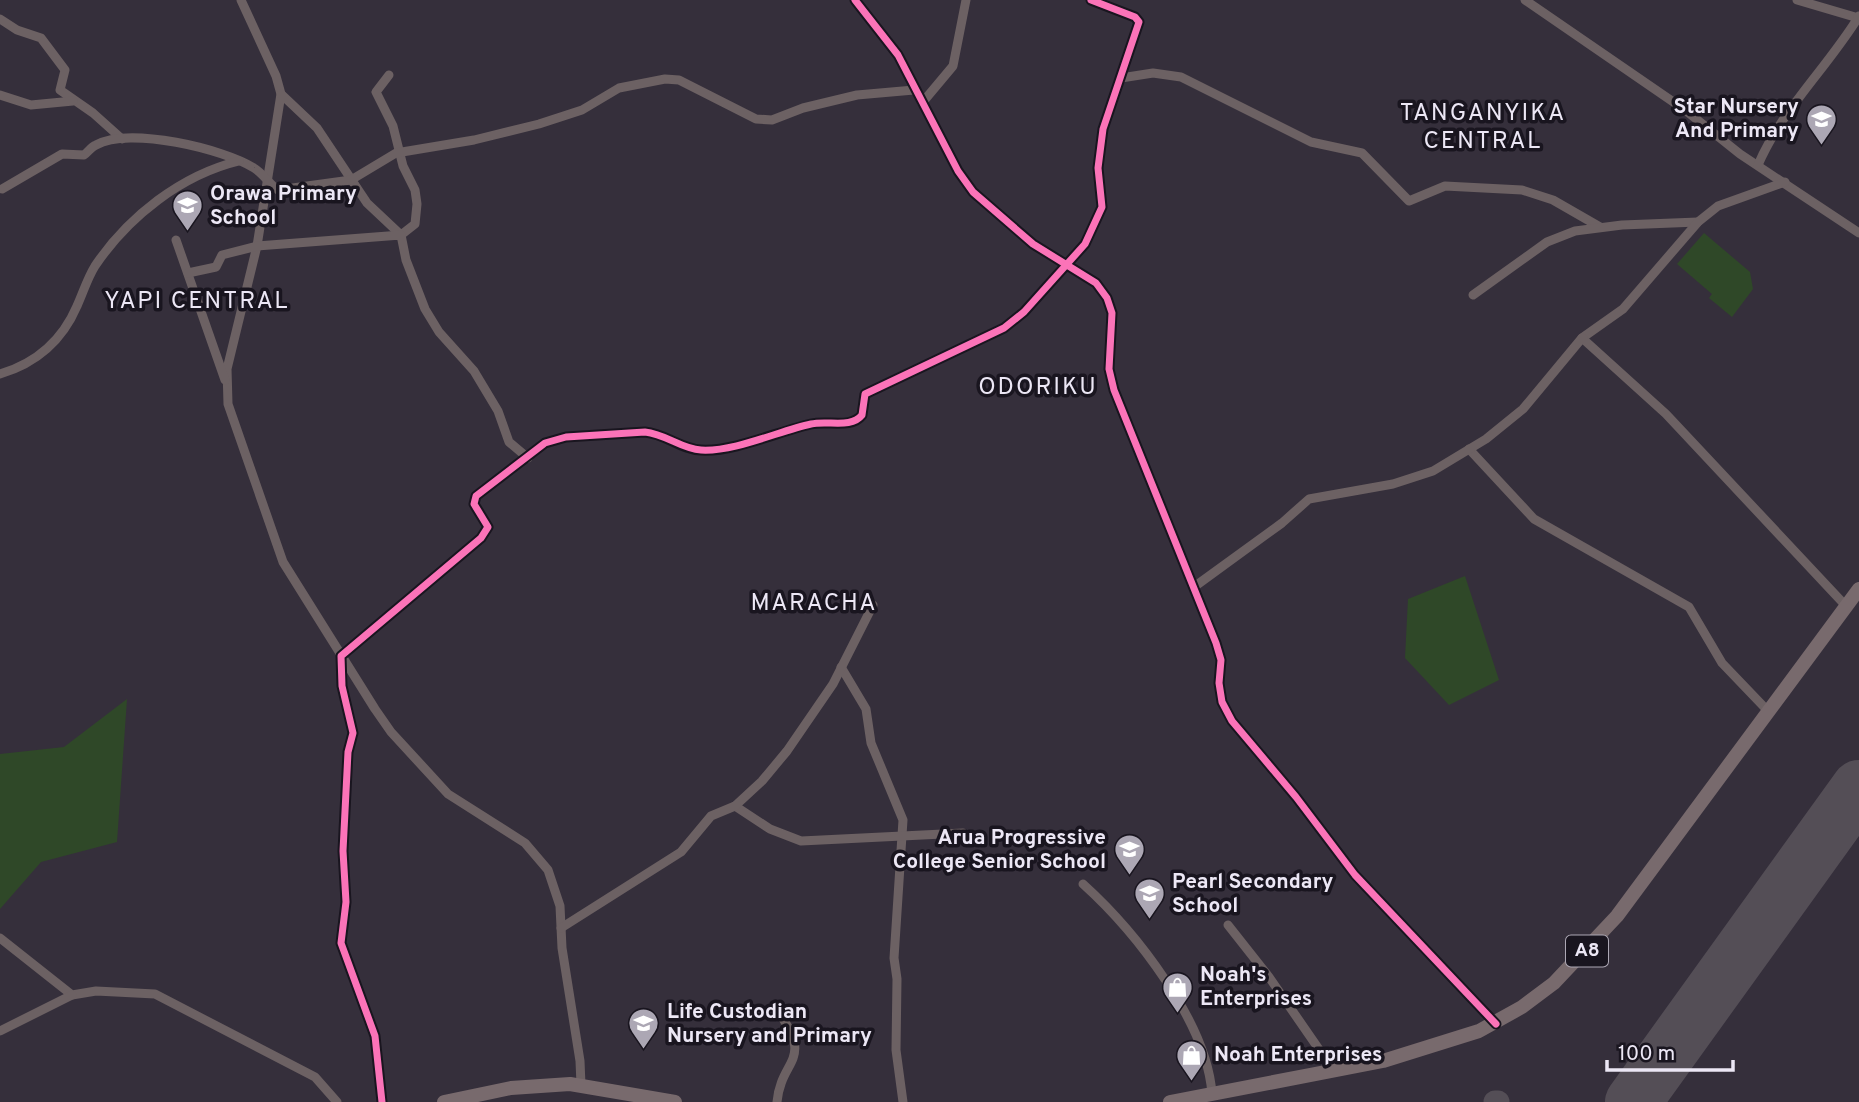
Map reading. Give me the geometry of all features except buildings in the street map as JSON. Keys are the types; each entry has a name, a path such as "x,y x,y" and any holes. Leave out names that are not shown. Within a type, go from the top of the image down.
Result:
{"main road":[{"name":"A8","path":"1170,1102 1334,1072 1437,1046 1496,1024 1554,984 1617,916 1859,589"},
{"path":"444,1102 511,1088 581,1085 675,1102"}],"street":[{"path":"241,0 281,94 317,128 377,214 401,235 406,260 425,309 439,332 474,371 498,411 509,442 528,458"},
{"path":"855,0 898,55 958,171 973,192 1012,228 1097,283 1107,298 1112,313 1109,369 1114,390 1216,643 1221,660 1219,683 1222,702 1232,721 1296,797 1355,874 1496,1024"},
{"path":"922,103 953,66 966,0"},
{"path":"341,656 481,538 488,527 474,501 528,458 540,445 566,438 658,433 690,449 712,450 813,423 855,422 862,415 863,399 868,390 899,379 1004,328 1024,312 1085,244 1099,216 1101,143 1139,20 1091,0"},
{"path":"1525,0 1859,233"},
{"path":"1758,165 1782,118 1843,44 1858,17 1797,0"},
{"path":"0,19 45,42 65,70 60,90 93,113 122,139"},
{"path":"1121,78 1153,73 1181,77 1311,142 1362,153 1409,201 1445,186 1522,190 1553,200 1600,227"},
{"path":"188,273 216,267 222,255 257,246 401,235 415,225 417,204 393,126 376,92 389,75"},
{"path":"2,188 62,153 83,155 97,144 122,139 180,141 239,160 274,187 284,190 328,181 351,180 400,152 474,140 539,124 582,110 619,88 672,78 756,119 772,120 803,108 857,95 914,90"},
{"path":"225,382 257,246 281,94"},
{"path":"0,95 31,105 73,101"},
{"path":"0,374 32,363 55,342 67,325 94,267 152,205 200,172 239,160"},
{"path":"1194,587 1282,523 1309,499 1393,485 1433,471 1503,428 1523,409 1582,338 1623,309 1698,222 1735,197 1785,182"},
{"path":"1473,295 1547,242 1575,232 1600,227 1698,222"},
{"path":"176,240 225,382 228,404 276,546 341,656 391,732 449,794 524,843 548,870 559,899 581,1085"},
{"path":"1582,338 1666,414 1845,605"},
{"path":"1469,449 1534,519 1689,607 1722,663 1767,710"},
{"path":"561,928 681,852 711,816 735,806 787,751 841,667 873,605"},
{"path":"341,656 342,686 353,733 348,752 343,851 345,902 341,943 375,1036 382,1102"},
{"path":"841,667 866,709 871,743 900,806 903,838 894,958 897,979 896,1050 904,1102"},
{"path":"735,806 770,829 801,841 963,833"},
{"path":"1083,884 1113,911 1180,1003 1211,1074 1206,1097"},
{"path":"1228,925 1269,977 1334,1072"},
{"path":"0,938 72,995"},
{"path":"0,1031 72,995 96,991 155,994 315,1077 337,1102"},
{"path":"777,1010 792,1035 796,1058 778,1090 777,1102"}],"green space":[{"path":"1704,233 1750,272 1753,289 1732,317 1709,298 1712,294 1677,264"},
{"path":"1465,576 1499,680 1449,705 1405,658 1408,599"},
{"path":"127,699 117,842 41,862 0,909 0,754 64,747"}],"runway":[{"path":"1633,1102 1859,788"}],"cycle path":[{"path":"855,0 898,55 958,171 973,192 1033,244 1096,283 1107,298 1112,313 1109,369 1114,390 1216,643 1221,660 1219,683 1222,702 1232,721 1296,797 1355,875 1496,1024"},
{"path":"382,1102 375,1036 341,943 346,902 343,851 348,752 353,733 342,686 341,656 481,538 488,527 474,504 476,496 545,443 566,437 645,432 694,449 714,450 811,424 852,422 862,415 865,394 1004,328 1024,312 1085,244 1102,207 1098,168 1103,129 1139,22 1135,17 1091,0"}],"place":[{"name":"Star Nursery And Primary","path":"1822,146"},
{"name":"Orawa Primary School","path":"187,233"},
{"name":"Arua Progressive College Senior School","path":"1129,877"},
{"name":"Pearl Secondary School","path":"1149,921"},
{"name":"Noah's Enterprises","path":"1177,1014"},
{"name":"Life Custodian Nursery and Primary","path":"644,1051"},
{"name":"Noah Enterprises","path":"1191,1082"}],"district":[{"name":"TANGANYIKA CENTRAL","path":"1483,128"},
{"name":"YAPI CENTRAL","path":"197,302"},
{"name":"ODORIKU","path":"1038,388"},
{"name":"MARACHA","path":"814,604"}]}
